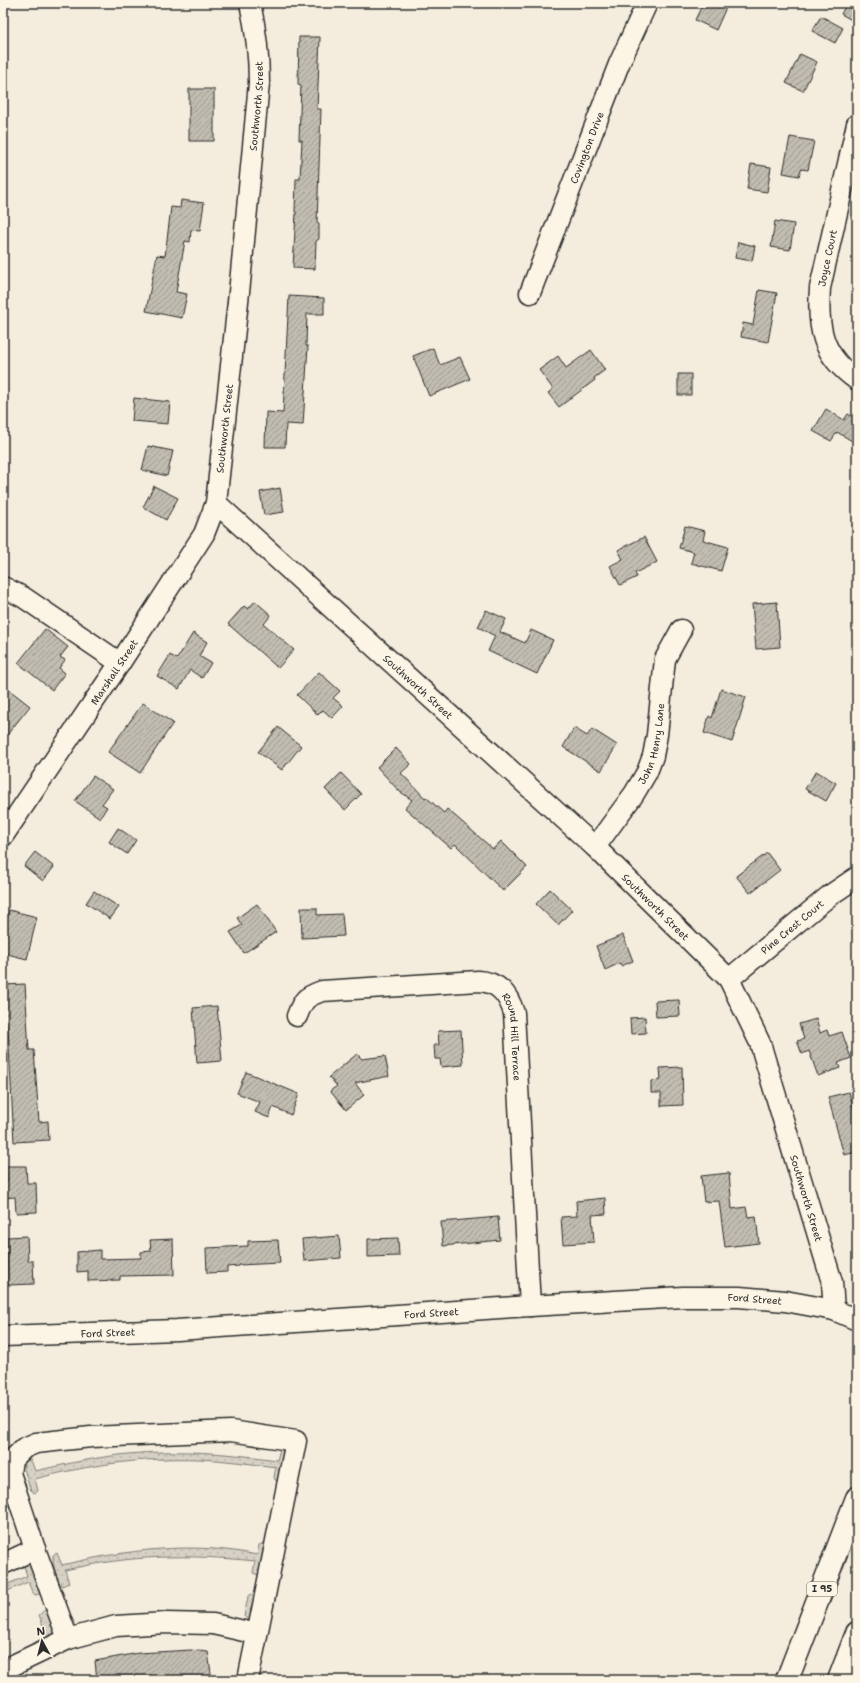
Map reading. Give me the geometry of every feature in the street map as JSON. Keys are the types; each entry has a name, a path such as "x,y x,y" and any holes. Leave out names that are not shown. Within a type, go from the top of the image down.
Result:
{"highway":[{"name":"I 95","path":"787,1680 857,1498"},
{"path":"839,1680 857,1633"}],"street":[{"name":"Southworth Street","path":"250,3 256,32 259,58 259,83 240,283 216,503 595,847 729,979 760,1043 832,1282 834,1310"},
{"name":"Covington Drive","path":"530,294 619,64 647,3"},
{"name":"Joyce Court","path":"857,124 820,288 819,308 821,330 826,346 836,363 857,380"},
{"name":"Marshall Street","path":"3,836 120,663 204,534 216,503"},
{"path":"3,587 23,597 120,663"},
{"name":"John Henry Lane","path":"595,847 634,794 647,772 653,756 657,735 665,659 681,630"},
{"name":"Pine Crest Court","path":"729,979 829,896 857,877"},
{"name":"Round Hill Terrace","path":"297,1016 303,1002 310,995 322,991 478,981 495,985 504,993 511,1002 514,1014 530,1306"},
{"name":"Ford Street","path":"3,1336 177,1330 683,1297 738,1297 785,1300 834,1310 857,1320"},
{"path":"68,1639 35,1549 10,1473 12,1460 24,1448 36,1444 91,1437 231,1431 296,1441 248,1680"},
{"path":"3,1564 35,1549"},
{"path":"3,1670 68,1639 116,1626 166,1623 213,1624 257,1634"}],"shaded area":[{"path":"285,1448 278,1481 275,1480 274,1477 276,1467 228,1461 158,1459 96,1466 35,1479 38,1491 34,1493 30,1489 23,1465 27,1460 31,1460 35,1471 105,1457 165,1452 240,1455 277,1460 280,1449"},
{"path":"264,1543 266,1544 261,1574 258,1575 253,1573 255,1561 206,1557 159,1557 113,1561 65,1570 69,1583 62,1586 54,1567 53,1558 53,1555 57,1553 62,1565 110,1555 159,1549 184,1548 233,1551 257,1555 259,1545"},
{"path":"30,1561 42,1593 36,1595 33,1594 28,1582 3,1593 3,1586 27,1576 24,1566"},
{"path":"251,1594 255,1597 250,1619 248,1620 244,1616 248,1597"},
{"path":"45,1610 48,1611 56,1633 48,1638 39,1615"}],"building":[{"path":"703,3 728,3 716,30 695,20"},
{"path":"847,3 857,3 857,23 841,14"},
{"path":"821,16 843,28 835,43 812,31"},
{"path":"299,37 320,37 317,109 321,109 317,223 319,223 319,239 316,241 315,269 293,268 296,179 300,179 302,140 299,140 301,85 298,84"},
{"path":"800,54 817,62 803,91 786,83"},
{"path":"189,89 214,89 214,141 189,141"},
{"path":"790,137 814,141 808,170 801,169 799,176 783,173"},
{"path":"751,164 771,167 767,192 747,189"},
{"path":"181,200 204,203 200,231 191,230 190,242 185,241 176,292 187,294 182,318 146,311 157,255 165,256 171,207 180,208"},
{"path":"775,221 794,224 790,250 771,247"},
{"path":"738,242 755,246 752,261 735,258"},
{"path":"759,290 777,293 768,342 741,337 743,323 753,325"},
{"path":"289,296 324,298 324,314 307,314 306,346 308,346 303,425 286,424 285,447 265,447 266,412 283,413"},
{"path":"433,348 440,365 460,357 470,379 429,396 413,356"},
{"path":"591,350 605,370 594,378 595,380 559,407 548,393 553,389 539,370 558,356 566,368"},
{"path":"678,374 691,374 691,395 678,395"},
{"path":"134,398 170,402 168,424 132,421"},
{"path":"826,409 844,420 848,414 857,419 857,444 837,432 831,441 813,431"},
{"path":"148,446 173,451 167,476 142,470"},
{"path":"154,486 178,498 166,520 143,507"},
{"path":"280,488 284,512 264,515 260,492"},
{"path":"685,526 705,531 703,540 728,547 721,571 691,563 694,552 679,548"},
{"path":"644,537 657,562 635,573 637,577 620,585 610,566 623,559 618,550"},
{"path":"255,601 271,615 264,624 294,650 278,668 228,624 244,606 248,609"},
{"path":"777,602 780,647 756,649 752,604"},
{"path":"486,610 506,619 500,632 525,643 531,630 553,640 537,674 488,651 495,636 478,627"},
{"path":"45,629 68,647 60,657 65,660 59,668 65,673 52,690 18,663"},
{"path":"193,633 207,642 199,656 211,663 202,678 190,670 179,689 157,676 170,655 177,659"},
{"path":"319,672 340,691 333,698 343,706 332,718 323,710 318,715 297,695"},
{"path":"3,685 30,706 3,740"},
{"path":"721,689 746,697 732,742 704,733 709,716 712,718"},
{"path":"143,703 173,723 140,773 108,752"},
{"path":"278,727 301,746 282,770 258,752"},
{"path":"574,728 587,736 592,729 617,745 601,771 563,747"},
{"path":"396,748 411,764 401,773 425,798 426,797 444,813 447,809 493,849 501,841 527,867 503,891 455,844 451,848 405,808 412,800 399,791 377,767"},
{"path":"816,771 836,783 826,801 805,789"},
{"path":"341,773 361,794 345,810 325,789"},
{"path":"93,776 113,789 102,804 107,807 100,818 75,801"},
{"path":"118,828 136,840 127,854 109,842"},
{"path":"35,852 54,867 43,881 24,866"},
{"path":"767,853 780,870 750,893 736,876"},
{"path":"550,889 572,910 558,925 536,904"},
{"path":"94,891 119,907 110,919 86,903"},
{"path":"257,904 276,932 244,953 230,932 242,925 237,918"},
{"path":"301,908 317,908 317,915 342,914 344,936 302,938"},
{"path":"9,910 37,917 27,959 3,953 3,936"},
{"path":"623,935 633,961 621,966 620,963 605,970 596,946"},
{"path":"25,984 29,1050 34,1050 39,1122 48,1121 49,1140 14,1142 8,1027 3,1028 3,985"},
{"path":"679,1000 680,1016 656,1017 655,1001"},
{"path":"217,1006 222,1061 197,1063 193,1008"},
{"path":"645,1017 646,1033 631,1034 630,1018"},
{"path":"816,1019 820,1033 827,1030 829,1036 842,1032 851,1058 838,1063 840,1068 818,1076 809,1051 802,1054 797,1041 804,1039 799,1024"},
{"path":"461,1030 463,1065 441,1067 440,1059 435,1059 434,1045 439,1045 438,1031"},
{"path":"357,1054 362,1059 385,1056 389,1076 355,1083 364,1095 346,1110 330,1091 337,1086 329,1077"},
{"path":"682,1067 683,1105 661,1106 661,1093 651,1093 651,1081 661,1080 660,1068"},
{"path":"246,1072 299,1094 291,1115 273,1107 269,1118 255,1112 260,1102 237,1093"},
{"path":"849,1092 854,1110 857,1109 857,1152 844,1155 828,1097"},
{"path":"6,1166 26,1166 27,1183 36,1183 37,1212 16,1213 15,1197 3,1198 3,1182 7,1182"},
{"path":"729,1173 732,1209 746,1207 748,1217 756,1216 759,1243 725,1247 719,1201 704,1202 701,1176"},
{"path":"605,1198 606,1214 592,1215 594,1242 563,1244 561,1217 577,1216 576,1201"},
{"path":"498,1217 500,1240 443,1246 441,1222"},
{"path":"27,1236 28,1261 33,1261 34,1284 8,1285 7,1237"},
{"path":"339,1236 341,1258 304,1261 302,1239"},
{"path":"398,1238 399,1256 368,1257 368,1239"},
{"path":"173,1239 174,1275 120,1276 120,1280 88,1281 88,1271 77,1272 77,1252 100,1250 100,1259 141,1258 141,1252 151,1251 150,1240"},
{"path":"278,1240 280,1263 239,1265 227,1267 227,1272 207,1273 206,1248 248,1246 248,1241"},
{"path":"191,1650 208,1652 212,1680 97,1680 95,1661 139,1653"}]}
